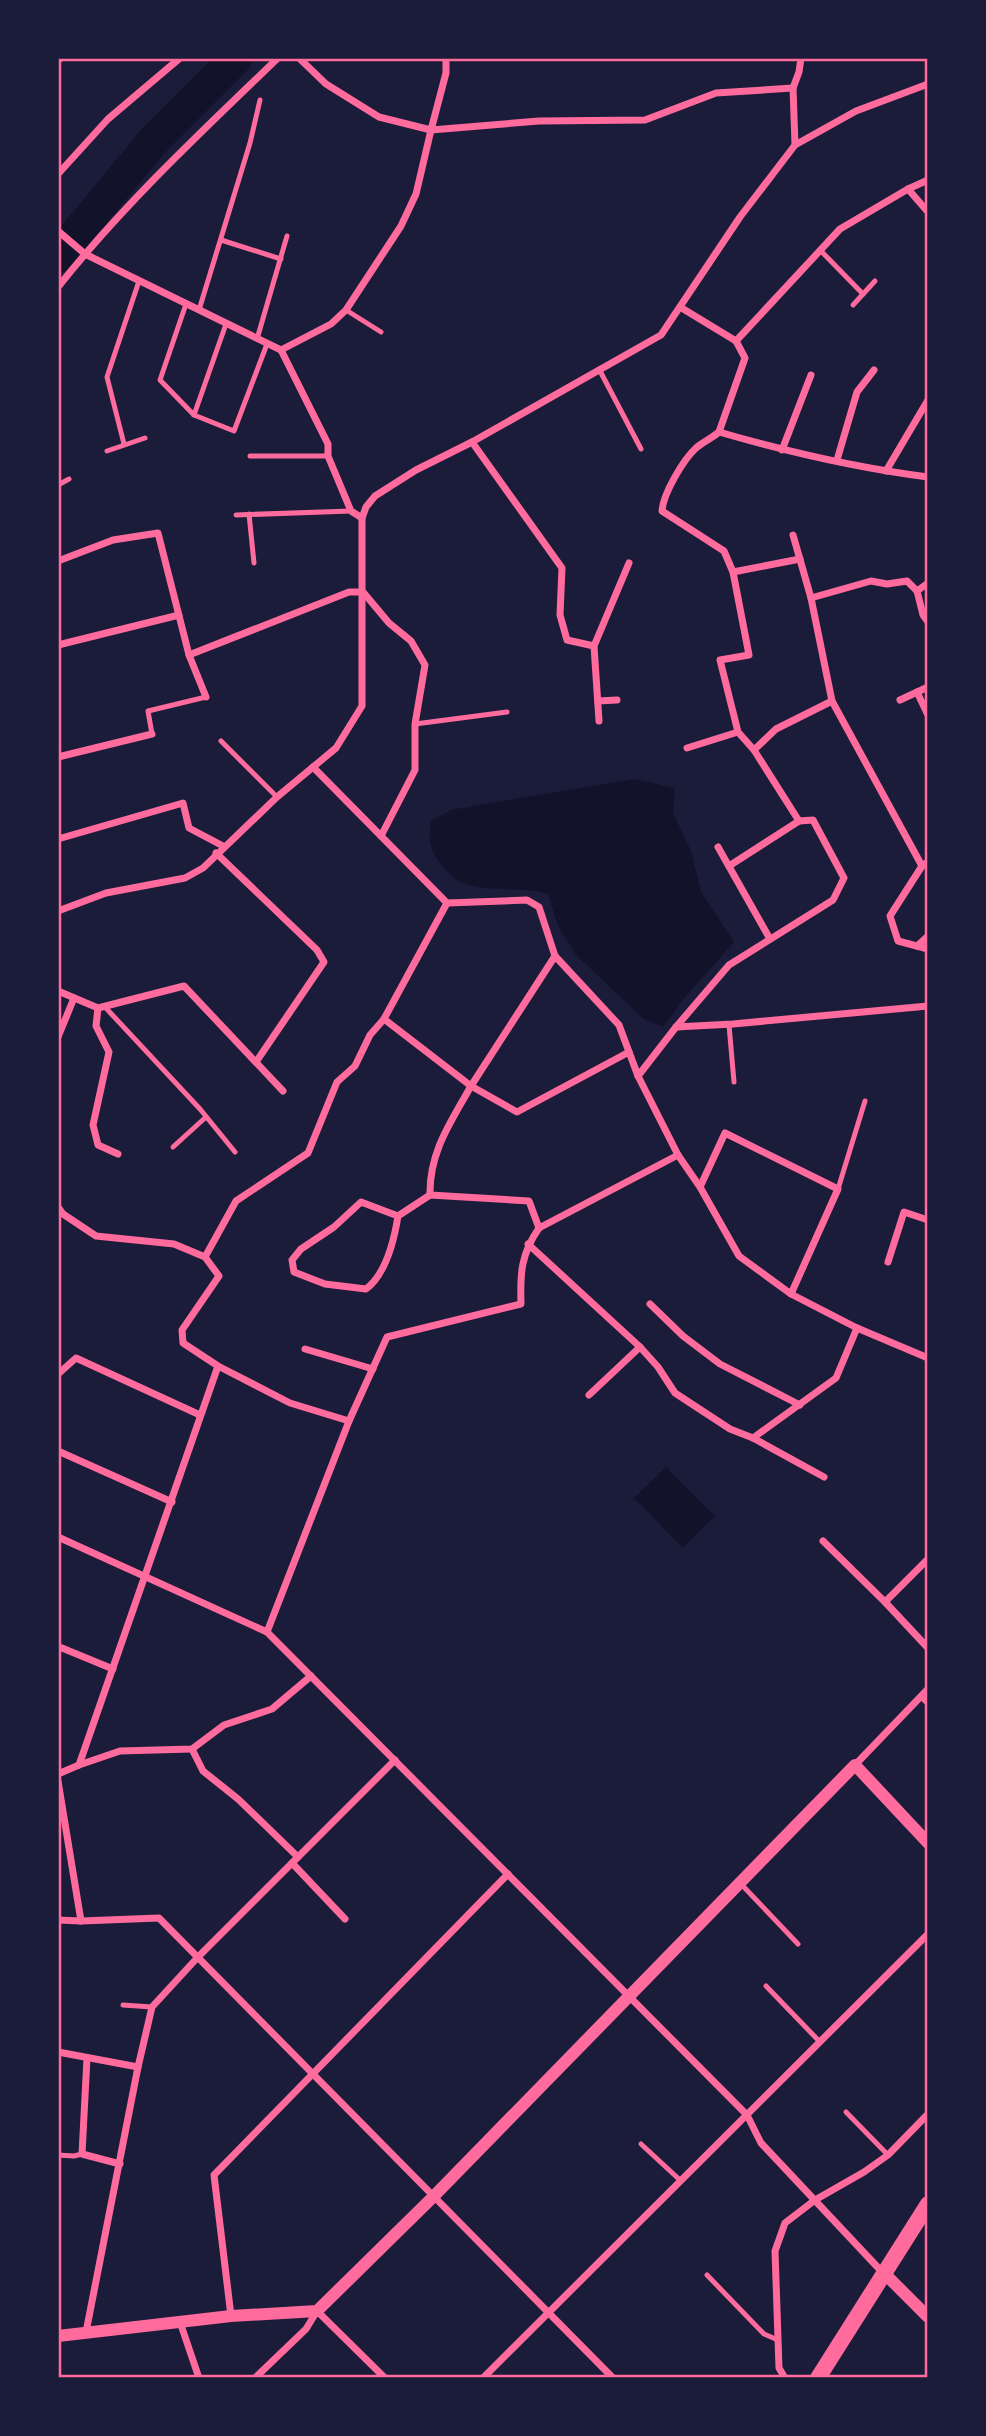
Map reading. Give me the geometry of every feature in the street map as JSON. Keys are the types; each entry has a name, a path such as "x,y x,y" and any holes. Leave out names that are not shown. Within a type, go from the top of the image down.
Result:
{"main road":[{"path":"818,2378 928,2204"}],"street":[{"path":"58,174 108,119 180,58"},
{"path":"58,287 82,252 278,58"},
{"path":"299,58 326,84 379,117 431,130 539,121 645,120 716,93 793,88"},
{"path":"281,350 331,324 346,310 401,226 416,194 446,73 446,58"},
{"path":"795,145 793,88 801,58"},
{"path":"58,911 106,893 185,878 203,868 277,797 336,748 362,706 362,518 366,507 375,496 416,470 472,442 661,335 740,217 795,145 856,111 928,84"},
{"path":"736,341 840,229 928,180"},
{"path":"908,189 928,212"},
{"path":"58,231 82,252 281,350 328,444 328,456 351,511 362,518"},
{"path":"680,307 736,341 745,358 719,432 695,449 687,460 663,501 662,511 724,551 733,572 750,655 720,660 738,732 754,750 799,821"},
{"path":"837,460 857,392 874,370"},
{"path":"782,450 811,375"},
{"path":"886,471 928,400"},
{"path":"719,432 782,450 928,477"},
{"path":"472,442 562,568 560,615 568,640 594,646"},
{"path":"58,561 113,540 158,533 189,654 206,697"},
{"path":"793,534 811,598 832,701 925,864 890,916 898,941 928,948"},
{"path":"733,572 800,559"},
{"path":"599,721 594,646 629,563"},
{"path":"811,598 871,581 887,584 907,581 916,591 923,615 928,622"},
{"path":"916,591 928,583"},
{"path":"189,654 349,592 363,592"},
{"path":"363,592 389,623 411,641 425,665 415,724 415,770 381,836"},
{"path":"58,645 179,615"},
{"path":"900,700 928,687"},
{"path":"917,692 928,715"},
{"path":"598,701 617,700"},
{"path":"754,750 776,729 832,701"},
{"path":"687,748 738,732"},
{"path":"58,757 152,734"},
{"path":"313,767 447,903 527,900 540,907 555,956 619,1025 638,1076 678,1155 700,1187 739,1256 791,1294 857,1328 928,1358"},
{"path":"58,839 183,803 189,828 223,846"},
{"path":"638,1076 729,965 833,900 844,878 813,820 799,821 729,866"},
{"path":"718,847 771,939"},
{"path":"216,853 317,950 324,962 256,1062"},
{"path":"205,1257 236,1201 308,1153 337,1082 355,1066 370,1035 384,1019 447,903"},
{"path":"917,946 928,936"},
{"path":"430,1195 433,1159 471,1086 555,956"},
{"path":"58,991 101,1007 184,986 284,1091"},
{"path":"58,1037 74,998"},
{"path":"676,1027 729,1025 928,1006"},
{"path":"101,1007 96,1026 109,1052 93,1125 98,1145 118,1154"},
{"path":"384,1019 471,1086 517,1112 629,1052"},
{"path":"700,1187 725,1133 838,1189 791,1294"},
{"path":"267,1632 349,1421 387,1337 521,1304 520,1280 524,1255 539,1228 678,1155"},
{"path":"398,1216 430,1195 529,1201 539,1228"},
{"path":"361,1202 398,1216 396,1233 377,1281 366,1289 325,1284 294,1272 292,1260 301,1249 334,1227 361,1202"},
{"path":"58,1207 63,1214 96,1236 174,1244 205,1257 219,1276 182,1330 183,1343 218,1366 290,1403 349,1421"},
{"path":"888,1262 904,1212 928,1220"},
{"path":"528,1244 640,1347 658,1367 675,1393 730,1429 753,1438 824,1477"},
{"path":"650,1304 683,1336 720,1364 800,1405"},
{"path":"753,1438 836,1378 857,1328"},
{"path":"589,1395 640,1347"},
{"path":"305,1349 373,1369"},
{"path":"58,1374 76,1358 200,1415"},
{"path":"79,1765 218,1366"},
{"path":"58,1451 172,1502"},
{"path":"58,1537 267,1632 747,2115 761,2143 928,2317"},
{"path":"823,1541 928,1648"},
{"path":"885,1602 928,1559"},
{"path":"62,1648 113,1669"},
{"path":"58,1774 120,1751 192,1749 224,1725 272,1709 311,1676"},
{"path":"255,2378 306,2329 317,2311 434,2196 928,1689"},
{"path":"192,1749 203,1771 238,1799 345,1919"},
{"path":"86,2332 152,2007 198,1957 395,1760"},
{"path":"855,1765 928,1843"},
{"path":"58,1781 81,1921"},
{"path":"231,2316 214,2175 508,1874"},
{"path":"58,1920 159,1918 613,2378"},
{"path":"483,2378 928,1934"},
{"path":"58,2052 138,2067"},
{"path":"87,2057 82,2154 120,2164"},
{"path":"785,2378 779,2368 775,2251 785,2223 815,2200 888,2155 928,2114"},
{"path":"58,2336 231,2316 317,2311 385,2378"},
{"path":"180,2322 199,2378"}],"lane":[{"path":"199,310 250,143 260,100"},
{"path":"257,339 288,236"},
{"path":"221,240 281,259"},
{"path":"820,250 863,294"},
{"path":"124,444 107,377 139,281"},
{"path":"853,305 875,281"},
{"path":"186,304 160,380 194,415 234,432 267,344"},
{"path":"346,310 381,332"},
{"path":"194,415 226,324"},
{"path":"598,369 641,449"},
{"path":"107,451 145,438"},
{"path":"250,456 328,456"},
{"path":"58,485 69,479"},
{"path":"236,515 351,511"},
{"path":"249,514 254,563"},
{"path":"152,734 148,711 206,697"},
{"path":"415,724 507,712"},
{"path":"221,741 277,797"},
{"path":"101,1007 206,1117 235,1152"},
{"path":"729,1025 734,1082"},
{"path":"838,1189 865,1101"},
{"path":"173,1147 206,1117"},
{"path":"921,1697 928,1704"},
{"path":"740,1883 798,1944"},
{"path":"766,1986 820,2042"},
{"path":"123,2005 152,2007"},
{"path":"846,2112 888,2155"},
{"path":"642,2144 681,2181"},
{"path":"58,2155 74,2157 82,2154"},
{"path":"706,2275 764,2334 778,2340"}],"shaded area":[{"path":"634,779 675,788 673,813 691,851 701,892 734,942 663,1027 644,1019 576,955 558,926 548,894 481,887 460,882 437,858 430,837 431,821 451,810"},
{"path":"666,1467 715,1516 683,1548 634,1498"}],"waterway":[{"path":"58,256 154,140 236,58"}]}
